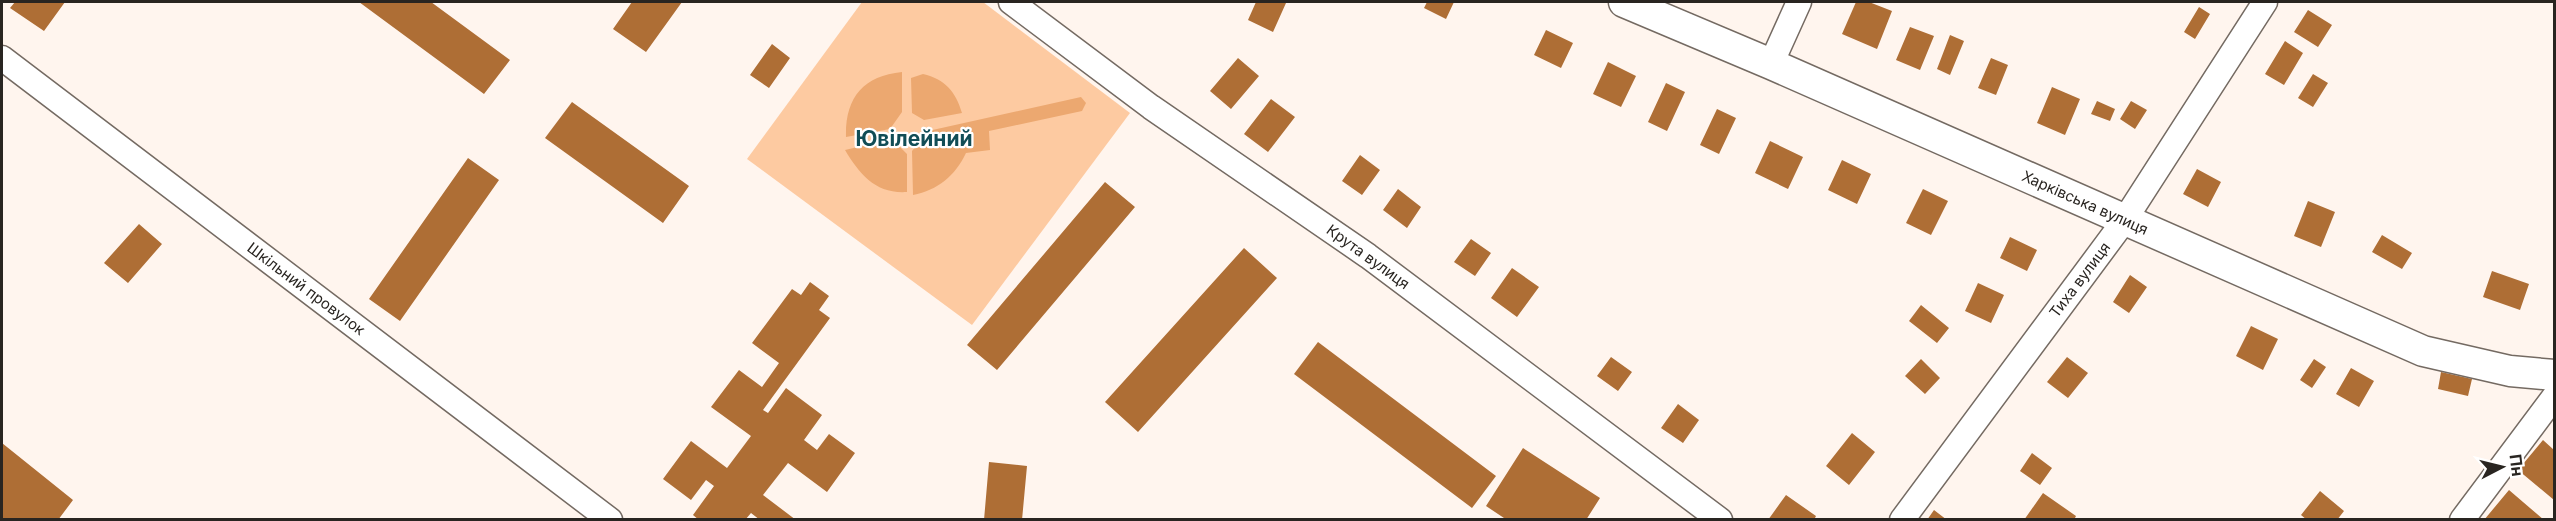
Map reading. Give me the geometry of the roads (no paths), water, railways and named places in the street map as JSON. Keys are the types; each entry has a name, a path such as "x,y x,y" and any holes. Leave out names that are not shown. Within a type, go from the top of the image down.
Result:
{"main road":[{"name":"Харківська вулиця","path":"1623,2 1771,64 2423,351 2510,371 2554,375"}],"street":[{"name":"Крута вулиця","path":"1011,2 1151,107 1368,256 1720,519"},
{"path":"1771,64 1799,2"},
{"name":"Тиха вулиця","path":"1902,519 2124,221 2265,2"},
{"name":"Шкільний провулок","path":"2,58 610,519"},
{"path":"2462,519 2554,397"}],"district":[{"name":"Ювілейний","path":"914,139"}]}
